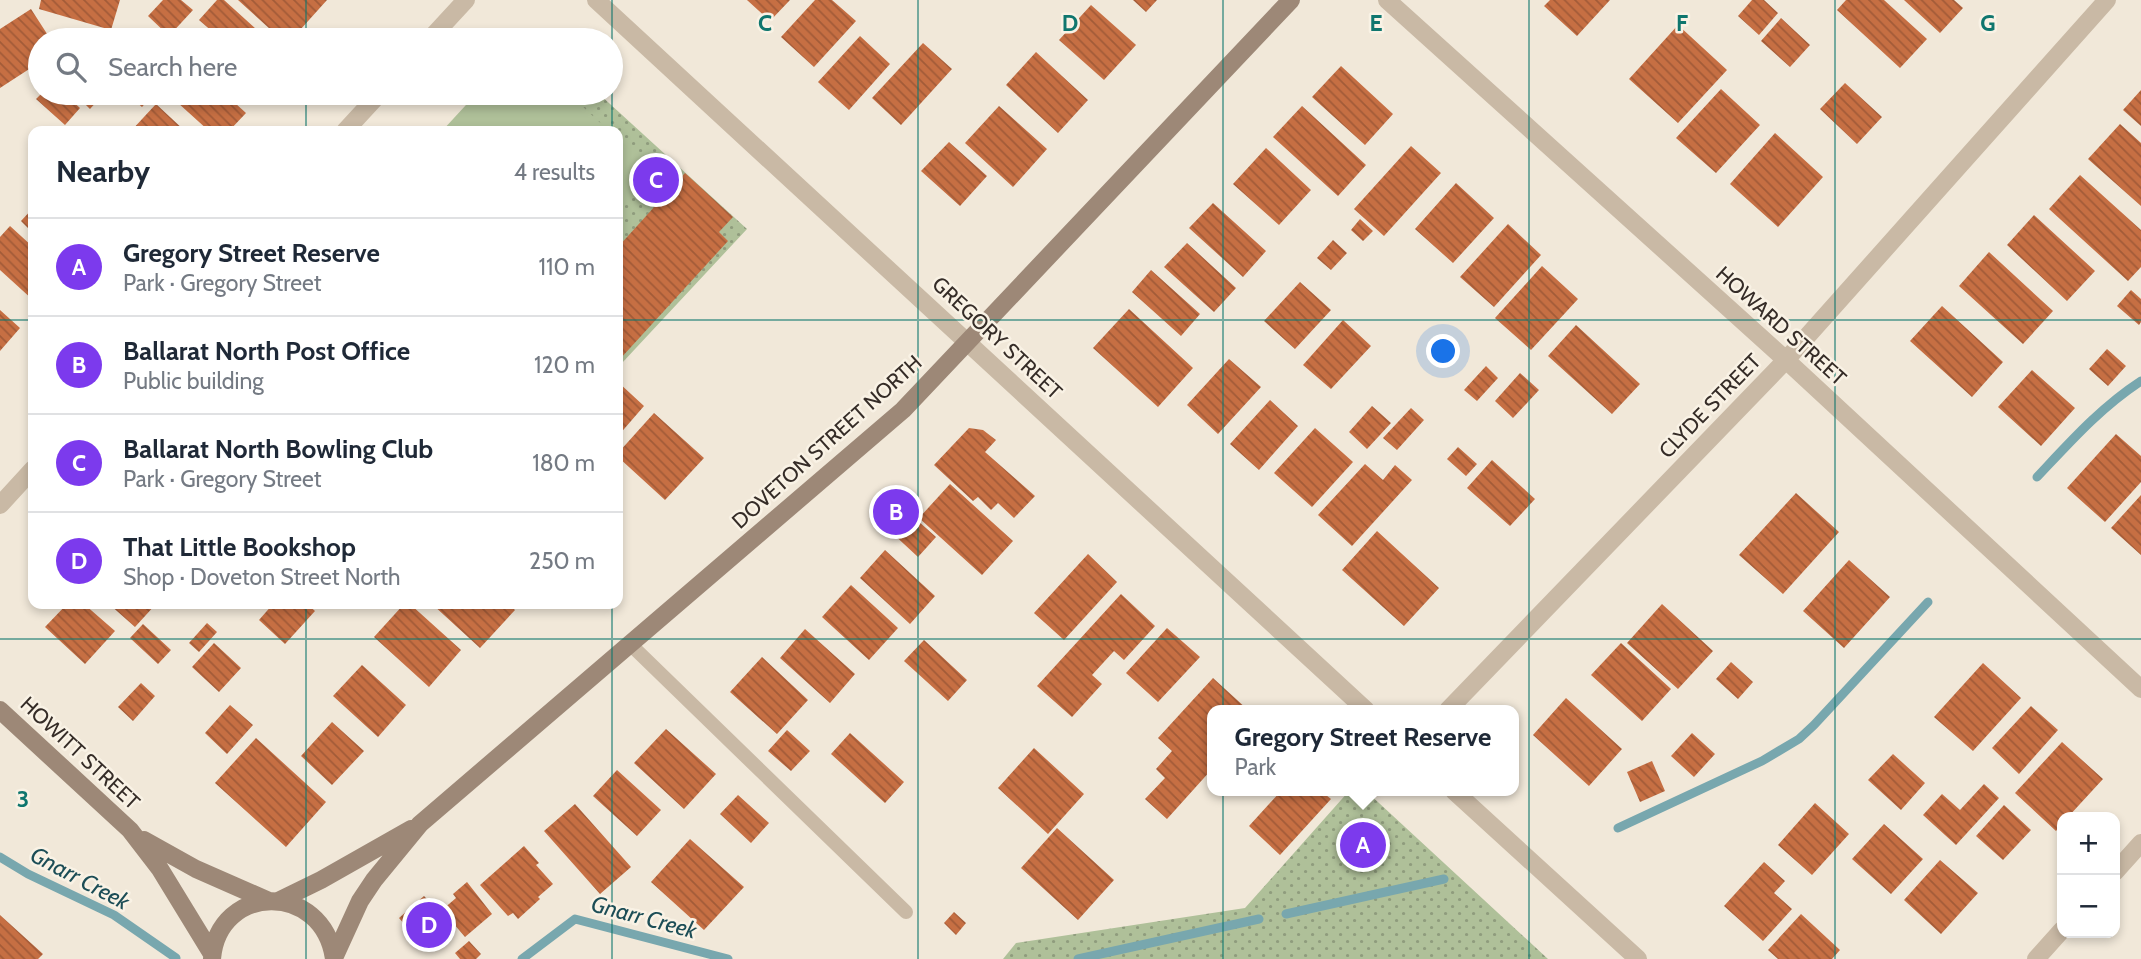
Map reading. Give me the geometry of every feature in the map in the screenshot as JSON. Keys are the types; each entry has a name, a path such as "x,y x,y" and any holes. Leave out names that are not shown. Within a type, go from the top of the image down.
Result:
{"main road":[{"name":"DOVETON STREET NORTH","path":"334,959 360,901 420,824 903,410 1291,0"},
{"name":"HOWITT STREET","path":"0,710 130,830 166,878 212,957"},
{"name":"DOVETON STREET NORTH","path":"212,957 218,934 231,917 249,905 274,901 321,880 420,824"},
{"name":"HOWITT STREET","path":"130,830 181,862 274,901 300,907 317,920 329,938 334,959"}],"street":[{"path":"440,28 466,0"},
{"name":"GREGORY STREET","path":"596,0 1361,705"},
{"name":"HOWARD STREET","path":"1387,0 1786,360 2141,690"},
{"name":"CLYDE STREET","path":"1453,705 1786,360 2107,0"},
{"path":"350,126 369,105"},
{"path":"0,505 28,474"},
{"path":"1459,796 1638,959"},
{"path":"2120,866 2141,843"},
{"path":"2036,959 2057,936"}],"lane":[{"path":"630,644 906,912"}],"green space":[{"path":"466,105 611,105 747,229 623,362 623,126 447,126"},
{"path":"469,105 581,105 604,126 449,126"},
{"path":"623,144 653,171 623,204"},
{"path":"1345,796 1371,796 1548,959 1003,959 1016,943 1245,908"}],"building":[{"path":"41,0 120,0 112,28 39,9"},
{"path":"163,0 181,0 193,10 176,28 161,28 148,16"},
{"path":"217,0 224,0 255,28 208,28 199,20"},
{"path":"238,0 327,0 302,28 269,28"},
{"path":"747,0 790,0 770,21"},
{"path":"815,0 832,0 856,21 814,67 781,37"},
{"path":"1133,0 1157,0 1146,12"},
{"path":"1550,0 1610,0 1577,36 1544,6"},
{"path":"1752,0 1764,0 1778,13 1759,35 1738,16"},
{"path":"1846,0 1884,0 1927,39 1900,68 1837,10"},
{"path":"1904,0 1954,0 1963,8 1940,33"},
{"path":"1091,5 1136,45 1104,80 1059,40"},
{"path":"31,9 43,28 28,28 28,70 0,88 0,29"},
{"path":"1781,18 1810,45 1790,67 1761,41"},
{"path":"1678,25 1727,70 1678,123 1629,79"},
{"path":"860,36 890,64 849,110 818,82"},
{"path":"923,43 952,69 901,125 872,98"},
{"path":"1036,52 1088,100 1058,133 1006,85"},
{"path":"1341,66 1393,114 1365,145 1312,97"},
{"path":"1845,83 1882,117 1857,144 1820,109"},
{"path":"1721,89 1760,125 1716,173 1676,138"},
{"path":"2141,90 2141,126 2123,110"},
{"path":"43,105 77,105 80,108 65,125"},
{"path":"157,105 180,126 136,126"},
{"path":"180,105 237,105 246,113 234,126 203,126"},
{"path":"999,106 1047,149 1013,187 965,143"},
{"path":"1302,106 1366,165 1338,196 1273,137"},
{"path":"2120,124 2141,143 2141,206 2088,159"},
{"path":"1775,133 1823,177 1778,227 1730,184"},
{"path":"949,142 987,176 960,206 921,171"},
{"path":"1411,146 1441,173 1384,236 1354,209"},
{"path":"1266,148 1311,190 1279,225 1233,184"},
{"path":"685,173 733,217 719,232 728,241 623,356 623,241"},
{"path":"2080,175 2141,230 2141,267 2128,281 2049,209"},
{"path":"1456,183 1494,218 1453,263 1415,229"},
{"path":"1213,203 1266,251 1243,277 1189,228"},
{"path":"28,213 28,228 21,221"},
{"path":"2034,215 2095,271 2067,301 2007,245"},
{"path":"1360,219 1373,231 1363,241 1351,230"},
{"path":"1508,224 1541,255 1494,307 1460,277"},
{"path":"10,226 28,242 28,295 0,270 0,237"},
{"path":"1333,240 1347,253 1331,270 1317,258"},
{"path":"1187,243 1236,288 1214,312 1164,267"},
{"path":"1989,252 2053,311 2023,344 1959,286"},
{"path":"1542,266 1578,299 1531,350 1495,318"},
{"path":"1151,270 1200,314 1181,336 1132,292"},
{"path":"1300,282 1331,310 1295,349 1264,321"},
{"path":"2131,290 2141,299 2139,325 2117,306"},
{"path":"1942,306 2003,362 1972,397 1910,341"},
{"path":"1129,309 1193,368 1158,407 1093,348"},
{"path":"0,310 20,328 0,351"},
{"path":"1343,320 1371,346 1331,389 1303,365"},
{"path":"1576,325 1640,384 1612,414 1548,356"},
{"path":"2107,349 2126,366 2108,386 2089,369"},
{"path":"1229,359 1261,387 1218,434 1187,405"},
{"path":"1486,366 1498,378 1477,401 1464,390"},
{"path":"2032,370 2075,408 2041,446 1998,407"},
{"path":"1520,373 1539,390 1513,418 1495,401"},
{"path":"623,387 644,406 623,430"},
{"path":"1270,400 1298,426 1259,470 1230,444"},
{"path":"1372,406 1391,423 1367,449 1349,432"},
{"path":"1411,408 1424,420 1397,450 1383,438"},
{"path":"654,413 704,458 665,500 623,462 623,447"},
{"path":"969,428 983,430 996,440 985,452 1035,496 1014,518 998,503 991,510 978,497 973,501 934,465"},
{"path":"1315,428 1353,462 1312,507 1274,473"},
{"path":"2116,434 2141,456 2141,482 2105,522 2067,488"},
{"path":"1458,447 1477,464 1466,476 1447,459"},
{"path":"1492,460 1535,499 1510,526 1467,488"},
{"path":"1365,464 1383,480 1395,465 1412,480 1352,546 1318,515"},
{"path":"950,484 1013,541 982,575 919,518"},
{"path":"1796,493 1839,532 1783,594 1739,555"},
{"path":"2141,495 2141,555 2111,528"},
{"path":"908,512 936,537 918,557 890,531"},
{"path":"1377,531 1439,588 1404,626 1342,570"},
{"path":"885,550 935,596 910,624 860,578"},
{"path":"1088,554 1117,582 1064,640 1034,613"},
{"path":"1849,560 1890,597 1844,648 1803,611"},
{"path":"851,585 898,628 869,660 822,617"},
{"path":"1121,594 1155,626 1124,660 1114,651 1092,675 1102,684 1072,717 1037,686"},
{"path":"1662,604 1713,651 1678,689 1627,643"},
{"path":"62,609 90,609 115,631 85,664 45,627"},
{"path":"115,609 151,609 135,627"},
{"path":"269,609 315,611 285,644 259,620"},
{"path":"399,609 416,609 461,650 429,687 374,637"},
{"path":"437,609 515,610 480,648"},
{"path":"207,623 217,632 199,652 189,643"},
{"path":"143,624 171,650 158,664 130,638"},
{"path":"1167,628 1200,657 1158,702 1126,673"},
{"path":"805,629 855,674 830,703 780,658"},
{"path":"924,640 967,680 948,701 904,661"},
{"path":"214,643 241,668 219,692 192,667"},
{"path":"1621,643 1671,689 1642,721 1591,675"},
{"path":"762,657 808,700 777,734 730,692"},
{"path":"1731,662 1753,682 1738,699 1716,679"},
{"path":"1983,663 2021,698 1973,751 1934,717"},
{"path":"362,665 406,705 378,737 333,696"},
{"path":"1213,678 1243,705 1207,705 1207,775 1167,819 1145,799 1165,778 1156,769 1172,751 1158,738"},
{"path":"141,683 155,696 133,721 118,707"},
{"path":"1566,698 1622,749 1589,786 1533,735"},
{"path":"230,705 253,725 227,754 205,733"},
{"path":"2031,706 2058,730 2019,774 1992,748"},
{"path":"332,722 364,751 332,785 301,756"},
{"path":"666,729 716,774 684,809 634,763"},
{"path":"787,730 810,751 791,771 768,751"},
{"path":"850,733 904,782 885,803 831,754"},
{"path":"1692,733 1715,754 1694,777 1671,756"},
{"path":"256,738 326,802 286,847 215,783"},
{"path":"2062,742 2103,779 2073,812 2057,812 2056,831 2015,793"},
{"path":"1034,748 1084,794 1048,834 998,788"},
{"path":"1893,754 1925,783 1901,810 1868,780"},
{"path":"1652,761 1665,791 1640,802 1627,772"},
{"path":"617,770 661,810 637,836 593,796"},
{"path":"1984,784 1999,798 1956,845 1923,815 1942,794 1960,810"},
{"path":"738,795 769,823 751,843 720,814"},
{"path":"1276,796 1327,796 1331,799 1280,855 1249,826"},
{"path":"1815,803 1849,834 1812,875 1778,845"},
{"path":"575,804 631,867 600,894 544,831"},
{"path":"2004,805 2031,830 2003,860 1976,836"},
{"path":"1884,824 1923,859 1891,894 1852,859"},
{"path":"1057,828 1114,880 1078,920 1021,868"},
{"path":"690,839 744,887 704,930 651,882"},
{"path":"524,846 553,884 518,919 513,913 508,916 480,885"},
{"path":"1940,860 1978,893 1941,934 1904,900"},
{"path":"1764,862 1785,881 1774,893 1792,909 1763,941 1724,906"},
{"path":"467,882 492,914 465,937 442,910 456,898 453,894"},
{"path":"424,896 447,920 444,923 448,927 441,933 444,935 426,949 399,918"},
{"path":"954,912 966,923 956,935 944,923"},
{"path":"1801,914 1840,950 1832,959 1778,959 1768,950"},
{"path":"0,915 43,954 38,959 0,959"},
{"path":"469,941 481,954 476,959 460,959 455,953"}],"waterway":[{"path":"2037,477 2099,414 2141,381"},
{"path":"1618,828 1762,761 1799,739 1928,602"},
{"name":"Gnarr Creek","path":"0,857 28,874 114,915 176,958"},
{"path":"1286,914 1444,879"},
{"name":"Gnarr Creek","path":"522,959 575,919 728,959"},
{"name":"Gnarr Creek","path":"1078,959 1259,919"}],"place":[{"name":"Ballarat North Bowling Club","path":"656,180"},
{"name":"Ballarat North Post Office","path":"896,512"},
{"name":"Gregory Street Reserve","path":"1363,845"},
{"name":"That Little Bookshop","path":"429,925"}]}
